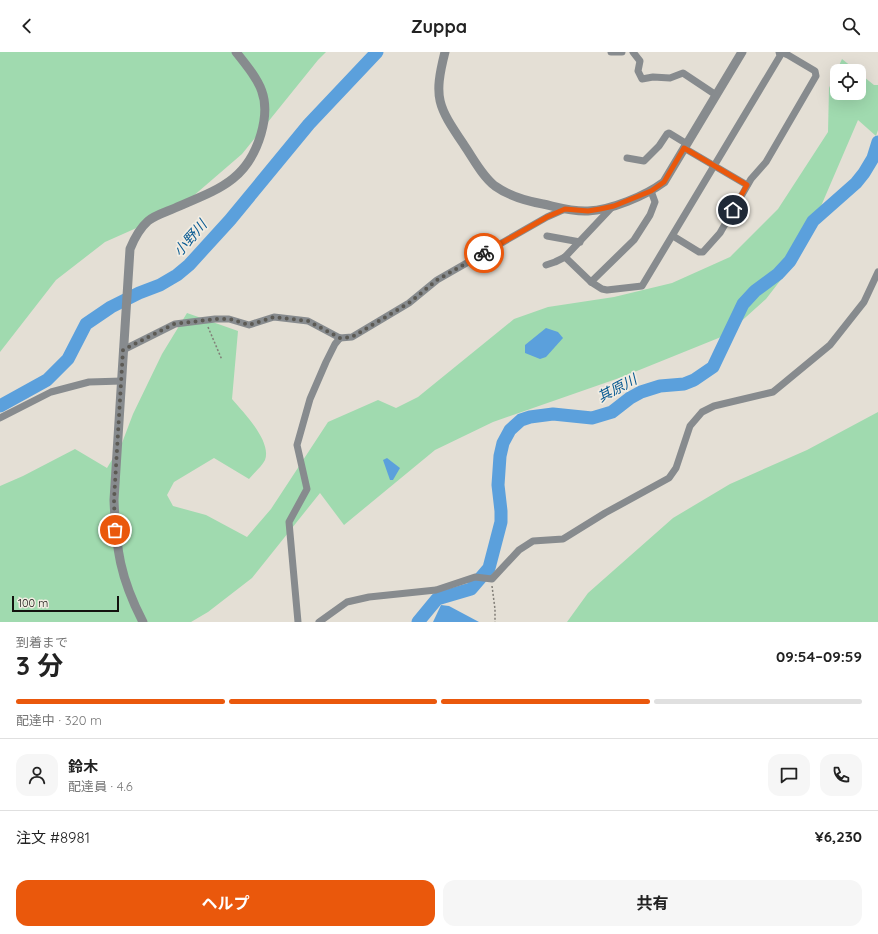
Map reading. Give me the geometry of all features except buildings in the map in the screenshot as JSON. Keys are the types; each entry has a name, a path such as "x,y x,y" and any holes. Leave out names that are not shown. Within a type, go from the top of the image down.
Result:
{"street":[{"path":"143,622 122,572 115,530 114,500 130,250 138,232 146,222 153,217 220,188 244,169 251,159 257,146 264,123 266,108 264,95 256,77 236,52"},
{"path":"444,52 438,84 438,94 444,114 481,170 495,185 513,196 528,201 565,209 588,211 614,206 651,191 664,182 742,52"},
{"path":"611,52 622,52"},
{"path":"633,52 640,61 638,71 642,79 653,77 670,78 684,73 716,95"},
{"path":"565,257 591,282 602,289 607,290 642,286 780,56 780,52 788,54 815,71 816,76 766,162 747,185 720,233 703,252 698,252 673,236"},
{"path":"627,158 644,161 669,133 715,166 747,185"},
{"path":"591,282 634,240 650,215 656,202 651,191"},
{"path":"546,265 565,257 614,206"},
{"path":"123,350 174,324 205,320 230,319 249,325 274,317 308,321 340,338 352,337 409,303 437,280 547,217 565,209"},
{"path":"547,236 580,242"},
{"path":"319,622 346,602 369,597 436,590 475,577 492,579 519,550 533,541 563,539 605,513 669,478 676,468 690,426 702,412 714,406 773,392 830,346 864,302 878,272"},
{"path":"298,622 289,522 307,489 297,445 310,399 326,362 335,344 340,338"},
{"path":"0,418 51,392 89,382 122,381"}],"path":[{"path":"205,320 222,360"},
{"path":"492,579 495,622"}],"green space":[{"path":"0,52 326,52 242,154 177,210 105,242 56,280 0,352"},
{"path":"842,59 848,64 840,64"},
{"path":"866,79 874,85 878,85 878,130 876,136 858,120 800,255 766,299 726,335 622,377 493,422 435,450 344,525 320,493 252,578 208,612 191,622 0,622 0,486 23,476 75,449 107,468 122,443 133,414 162,354 187,313 238,331 232,399 261,436 266,452 264,462 249,479 214,458 174,482 167,495 173,506 206,515 247,537 271,509 328,422 378,400 396,408 418,397 514,319 548,307 614,297 672,283 730,257 778,209 828,132 830,86 830,100 866,100"},
{"path":"878,412 878,622 567,622 588,593 673,518 730,484 807,450"}],"water":[{"path":"546,328 558,332 563,338 546,357 540,359 525,353 525,345"},
{"path":"387,458 400,468 393,480 390,480 383,460"},
{"path":"441,605 449,606 479,622 433,622"}],"waterway":[{"name":"小野川","path":"0,406 47,380 68,359 86,324 111,307 139,293 160,285 177,275 189,265 230,220 309,124 377,52"},
{"name":"其原川","path":"418,622 437,599 471,589 489,568 501,522 498,485 500,456 503,443 510,430 521,420 530,417 553,414 592,418 612,412 630,398 641,392 660,386 684,384 694,380 713,367 743,304 755,291 778,274 790,261 813,221 856,183 873,158 878,142"}],"way so far":[{"path":"115,530 114,500 123,350 174,324 215,319 230,319 249,325 274,317 308,321 340,338 352,337 409,303 437,280 484,253"}],"route":[{"path":"484,253 547,217 565,209 588,211 600,209 614,206 651,191 664,182 671,173 684,148 747,185 733,210"}]}
